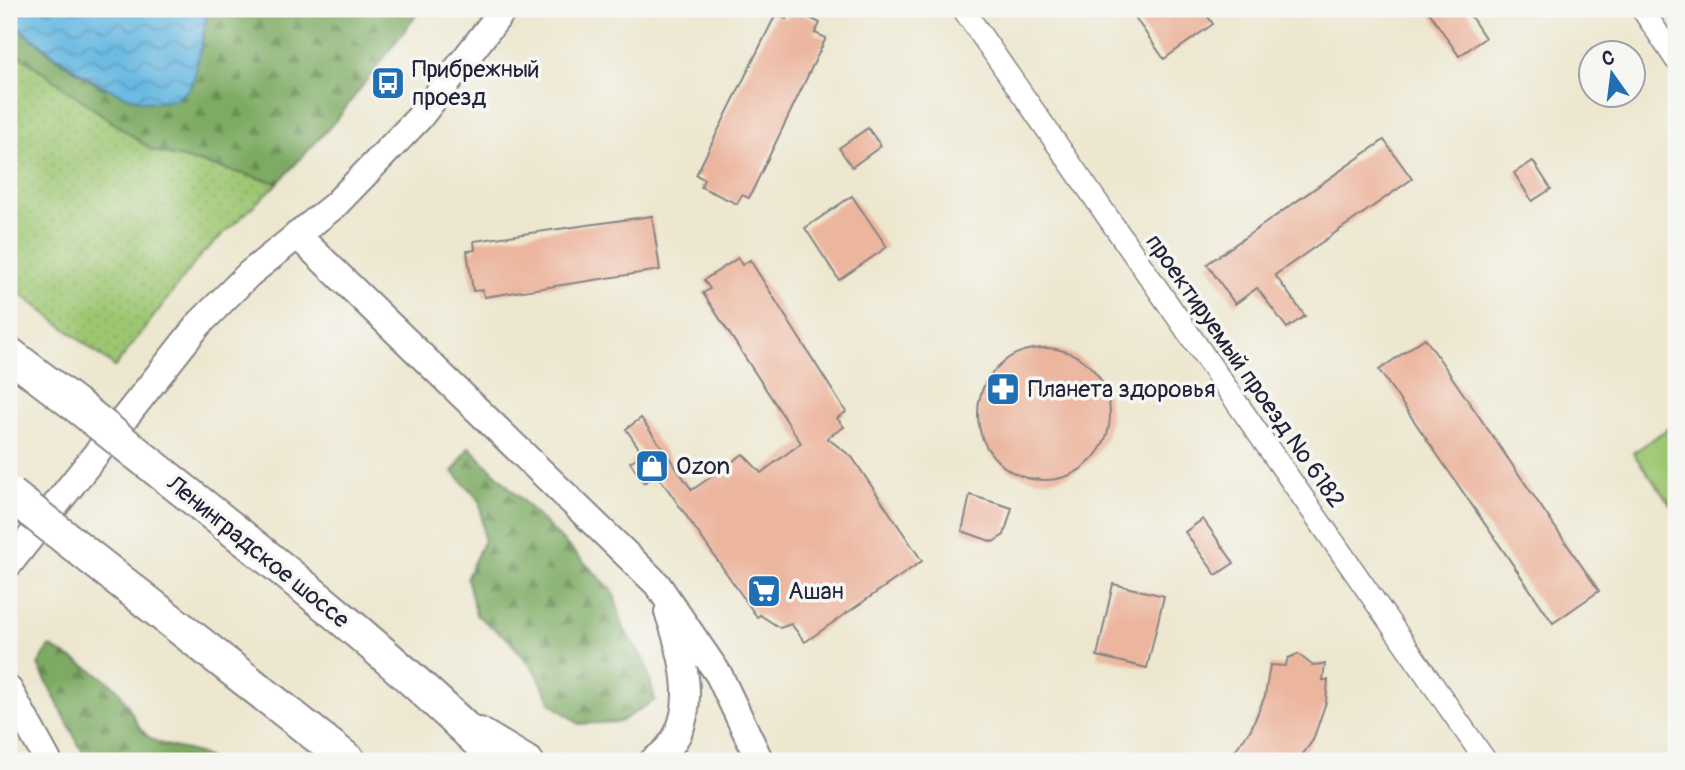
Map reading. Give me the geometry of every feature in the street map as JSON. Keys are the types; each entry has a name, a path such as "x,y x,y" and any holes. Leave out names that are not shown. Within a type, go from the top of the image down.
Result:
{"main road":[{"name":"Ленинградское шоссе","path":"9,354 295,578 447,710 498,761"},
{"path":"10,494 349,761"}],"street":[{"path":"9,564 199,324 249,274 335,205 419,118 504,9"},
{"name":"проектируемый проезд № 6182","path":"963,9 1486,761"},
{"path":"1642,9 1676,60"},
{"path":"298,235 657,584 719,674 760,761"},
{"path":"653,761 661,756 679,732 688,696 678,642 657,584"},
{"path":"9,690 48,761"},
{"path":"447,710 530,761"}],"green space":[{"path":"208,9 421,9 337,119 278,183 152,150 9,48 9,20 53,56 102,88 192,85"},
{"path":"9,48 152,150 278,183 201,255 115,367 9,285"},
{"path":"1676,423 1676,513 1633,453"},
{"path":"469,447 613,591 624,629 645,662 655,700 620,722 579,724 552,704 536,672 509,640 476,615 467,577 484,540 480,501 453,472"},
{"path":"50,646 92,670 115,687 140,728 152,739 213,761 87,761 38,665"}],"water":[{"path":"9,9 208,9 198,62 190,87 172,100 150,102 124,95 70,66 9,20"}],"building":[{"path":"792,9 820,23 815,33 826,38 749,198 742,195 737,204 701,187 704,179 696,175 776,14 786,19"},
{"path":"1129,9 1203,9 1213,24 1164,59"},
{"path":"1427,9 1466,9 1485,38 1459,56"},
{"path":"868,128 881,146 852,167 839,148"},
{"path":"1384,140 1412,179 1275,275 1305,316 1287,328 1257,288 1235,304 1207,264"},
{"path":"1533,161 1551,189 1532,201 1514,173"},
{"path":"852,196 887,247 839,280 805,228"},
{"path":"652,216 660,270 484,297 483,290 473,291 467,251 475,250 474,241"},
{"path":"738,258 742,265 750,260 846,412 837,418 844,427 827,438 852,457 922,561 805,642 791,624 780,628 760,615 757,617 657,474 644,483 630,462 643,454 626,429 641,418 692,490 743,454 761,473 801,443 703,293 710,289 704,280"},
{"path":"1425,338 1599,591 1553,623 1379,370"},
{"path":"1044,348 1069,353 1091,367 1105,389 1110,414 1105,439 1091,461 1069,475 1044,480 1019,475 997,461 983,439 978,414 983,389 997,367 1019,353"},
{"path":"970,495 1012,508 1004,535 993,542 962,531"},
{"path":"1203,519 1234,563 1216,575 1185,532"},
{"path":"1113,584 1164,596 1147,668 1097,656"},
{"path":"1298,654 1312,665 1325,664 1323,680 1328,680 1326,702 1313,740 1298,761 1227,761 1251,729 1265,696 1270,665 1285,666 1288,658"}],"place":[{"name":"Прибрежный проезд","path":"388,83"},
{"name":"Планета здоровья","path":"1003,389"},
{"name":"Ozon","path":"652,466"},
{"name":"Ашан","path":"764,591"}]}
